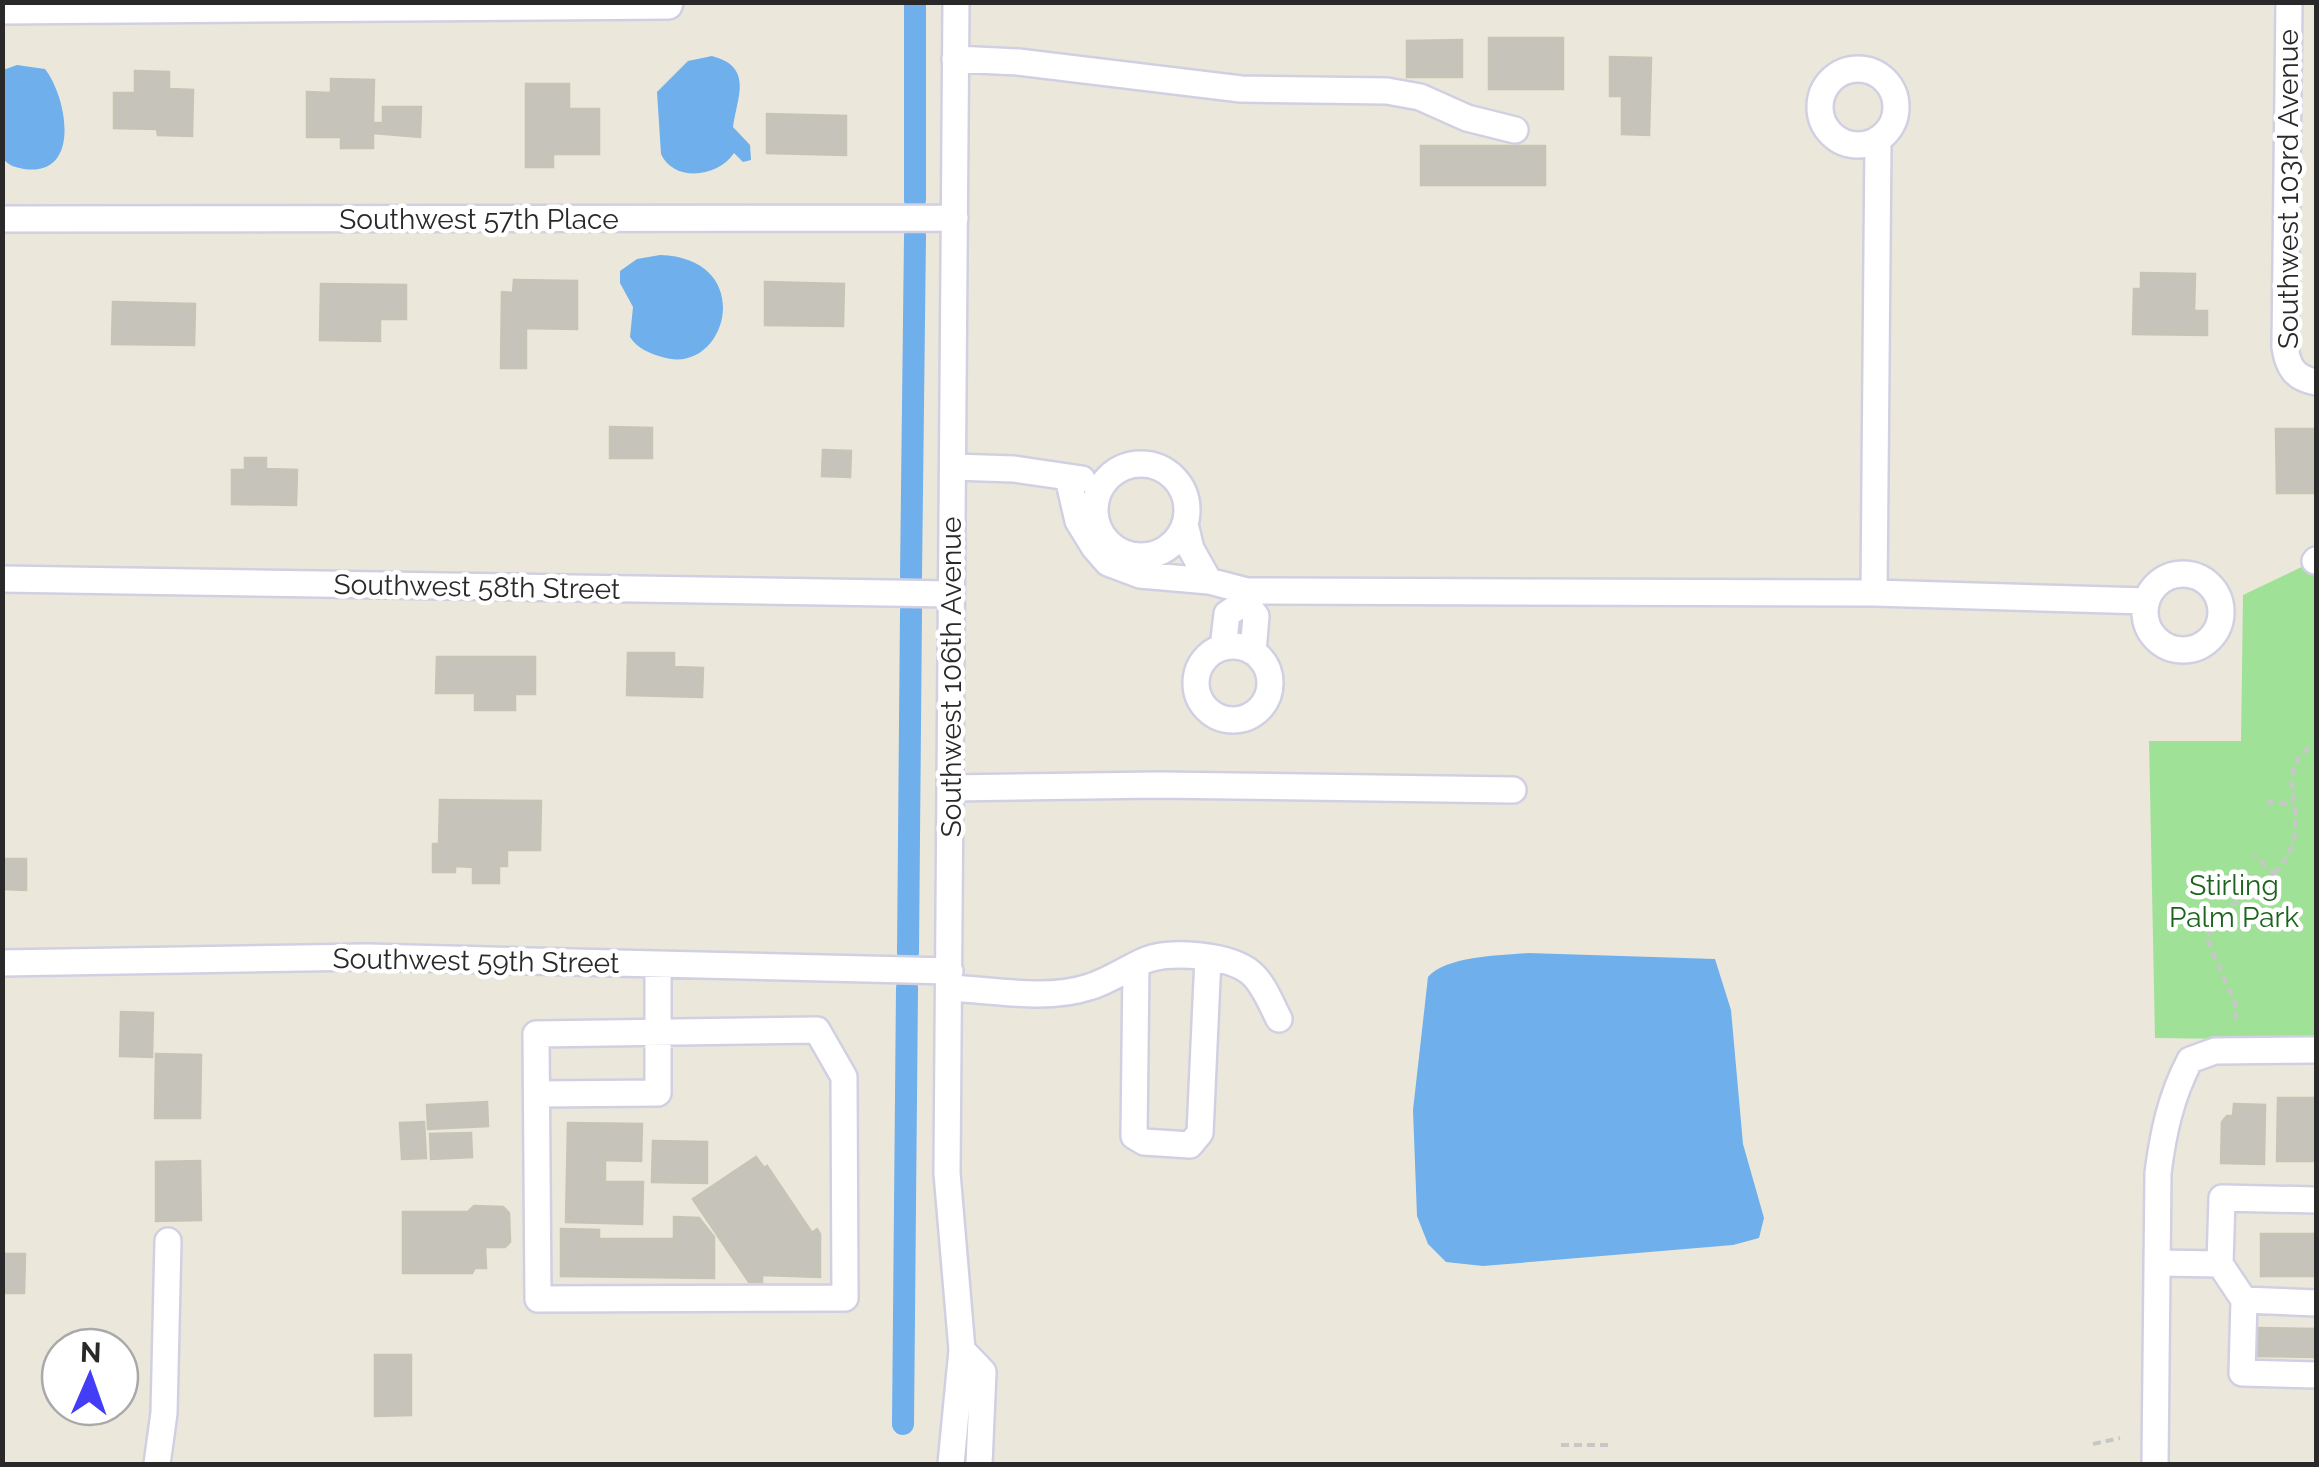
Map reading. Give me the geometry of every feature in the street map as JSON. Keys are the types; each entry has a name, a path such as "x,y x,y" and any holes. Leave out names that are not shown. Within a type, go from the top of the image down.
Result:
{"street":[{"path":"2,11 668,6 670,2"},
{"name":"Southwest 106th Avenue","path":"951,1464 962,1350 947,1173 956,2"},
{"name":"Southwest 103rd Avenue","path":"2289,2 2285,347 2288,364 2306,378"},
{"path":"956,59 1018,62 1240,88 1387,91 1420,97 1466,118 1515,130"},
{"path":"1874,594 1878,140"},
{"name":"Southwest 57th Place","path":"2,219 955,218"},
{"path":"953,467 1014,469 1091,480 1109,476 1122,467 1152,464 1166,471 1185,494 1190,549 1209,581"},
{"path":"1109,476 1095,502 1100,531 1109,544 1137,556 1166,548 1185,524"},
{"path":"1068,478 1095,502"},
{"path":"1068,478 1078,522 1108,563 1140,574 1209,581"},
{"path":"1166,548 1179,564 1246,597 1874,594 2146,602"},
{"name":"Southwest 58th Street","path":"2,579 952,594"},
{"path":"1223,646 1227,614 1246,597"},
{"path":"1246,597 1256,616 1253,652"},
{"path":"1223,646 1253,652 1266,666 1270,678 1265,702 1247,718 1222,719 1202,705 1195,682 1203,660 1223,646"},
{"path":"950,788 1158,785 1513,790"},
{"name":"Southwest 59th Street","path":"2,963 367,956 658,964 950,980 1061,992 1090,987 1164,955 1208,958"},
{"path":"1136,965 1134,1136 1144,1142 1190,1145 1200,1133 1208,958 1250,972 1260,983 1278,1020"},
{"path":"536,1094 658,1092 658,964"},
{"path":"818,1030 844,1077 845,1298 538,1300 536,1034 656,1032 818,1030"},
{"path":"2155,1464 2158,1174 2162,1134 2178,1084 2190,1060 2216,1051 2316,1050"},
{"path":"2316,1200 2222,1198 2220,1264 2244,1300 2242,1373 2316,1375"},
{"path":"157,1464 164,1413 168,1241"},
{"path":"2157,1263 2220,1264"},
{"path":"2244,1300 2316,1303"},
{"name":"Southwest 106th Avenue","path":"962,1350 984,1372 979,1464"}],"path":[{"path":"2237,1026 2236,1002 2207,940 2216,918 2274,874 2287,858 2295,838 2291,778 2296,763 2316,743"},
{"path":"2268,804 2293,804"},
{"path":"2254,856 2274,874"},
{"path":"2218,880 2225,887 2240,888 2241,898"},
{"path":"2093,1444 2120,1438"},
{"path":"1561,1445 1611,1445"}],"green space":[{"name":"Stirling Palm Park","path":"2316,560 2316,1040 2155,1038 2149,741 2241,741 2243,595"}],"water":[{"path":"712,56 725,61 738,75 733,127 750,145 751,160 743,162 734,153 708,172 686,173 667,163 661,154 657,92 688,61"},
{"path":"17,65 45,69 59,98 62,148 55,161 42,168 21,168 3,159 3,70"},
{"path":"660,255 691,261 711,275 721,294 723,315 716,335 703,350 685,359 653,354 630,337 633,307 620,283 620,271 637,259"},
{"path":"1528,953 1715,959 1731,1010 1743,1144 1764,1218 1759,1238 1733,1245 1483,1266 1446,1262 1428,1244 1417,1216 1413,1110 1428,977 1460,961"}],"building":[{"path":"1489,38 1563,38 1563,89 1489,89"},
{"path":"1462,40 1462,77 1407,77 1407,41"},
{"path":"1610,57 1651,58 1649,135 1622,134 1622,96 1610,96"},
{"path":"135,71 169,72 169,89 193,90 192,136 158,135 157,129 114,128 114,93 135,93"},
{"path":"331,79 374,80 373,123 383,123 383,107 421,107 420,137 373,133 373,148 341,148 341,137 307,137 307,92 331,93"},
{"path":"526,84 569,84 569,109 599,109 599,154 553,154 553,167 526,167"},
{"path":"767,114 846,116 846,155 767,153"},
{"path":"1421,146 1545,146 1545,185 1421,185"},
{"path":"2141,273 2195,274 2194,311 2207,311 2207,335 2133,334 2134,289 2141,289"},
{"path":"514,280 577,281 577,329 526,328 526,368 501,368 502,292 513,293"},
{"path":"765,282 844,284 843,326 765,325"},
{"path":"321,284 406,285 406,319 380,319 380,341 320,340"},
{"path":"113,302 195,304 194,345 112,344"},
{"path":"610,427 652,428 652,458 610,458"},
{"path":"2276,429 2316,429 2316,493 2277,493"},
{"path":"823,450 851,451 850,477 822,476"},
{"path":"245,458 266,458 266,469 297,470 296,505 232,504 232,470 245,470"},
{"path":"628,653 674,653 674,667 703,668 702,697 627,695"},
{"path":"437,657 535,657 535,694 515,694 515,710 475,710 475,693 436,693"},
{"path":"440,800 541,801 540,850 507,850 507,866 499,866 499,883 473,883 473,867 455,866 455,872 433,872 433,844 439,844"},
{"path":"2,859 26,859 26,890 2,889"},
{"path":"121,1012 153,1013 152,1057 120,1056"},
{"path":"156,1054 201,1055 200,1118 155,1118"},
{"path":"2278,1098 2316,1098 2316,1161 2277,1161"},
{"path":"487,1102 488,1126 428,1129 427,1105"},
{"path":"2234,1104 2265,1105 2264,1164 2221,1163 2222,1122 2233,1116"},
{"path":"424,1122 426,1158 402,1159 400,1123"},
{"path":"568,1123 642,1124 641,1161 605,1160 605,1182 643,1182 642,1224 566,1222"},
{"path":"471,1133 472,1157 431,1159 430,1134"},
{"path":"653,1141 707,1142 707,1183 652,1182"},
{"path":"756,1157 764,1168 767,1166 812,1233 817,1229 820,1234 820,1277 762,1275 762,1282 749,1282 693,1199"},
{"path":"200,1161 201,1220 156,1221 156,1162"},
{"path":"474,1206 503,1207 509,1213 510,1242 505,1247 485,1247 486,1268 475,1268 472,1273 403,1273 403,1212 468,1212"},
{"path":"674,1217 699,1218 714,1237 714,1278 561,1276 561,1229 599,1230 599,1239 674,1239"},
{"path":"2261,1234 2316,1234 2316,1276 2261,1276"},
{"path":"2,1254 25,1254 24,1293 2,1293"},
{"path":"2256,1328 2316,1329 2316,1357 2255,1356"},
{"path":"375,1355 411,1355 411,1415 375,1416"}],"waterway":[{"path":"915,2 915,200"},
{"path":"911,576 915,236"},
{"path":"908,952 911,611"},
{"path":"903,1424 907,988"}]}
